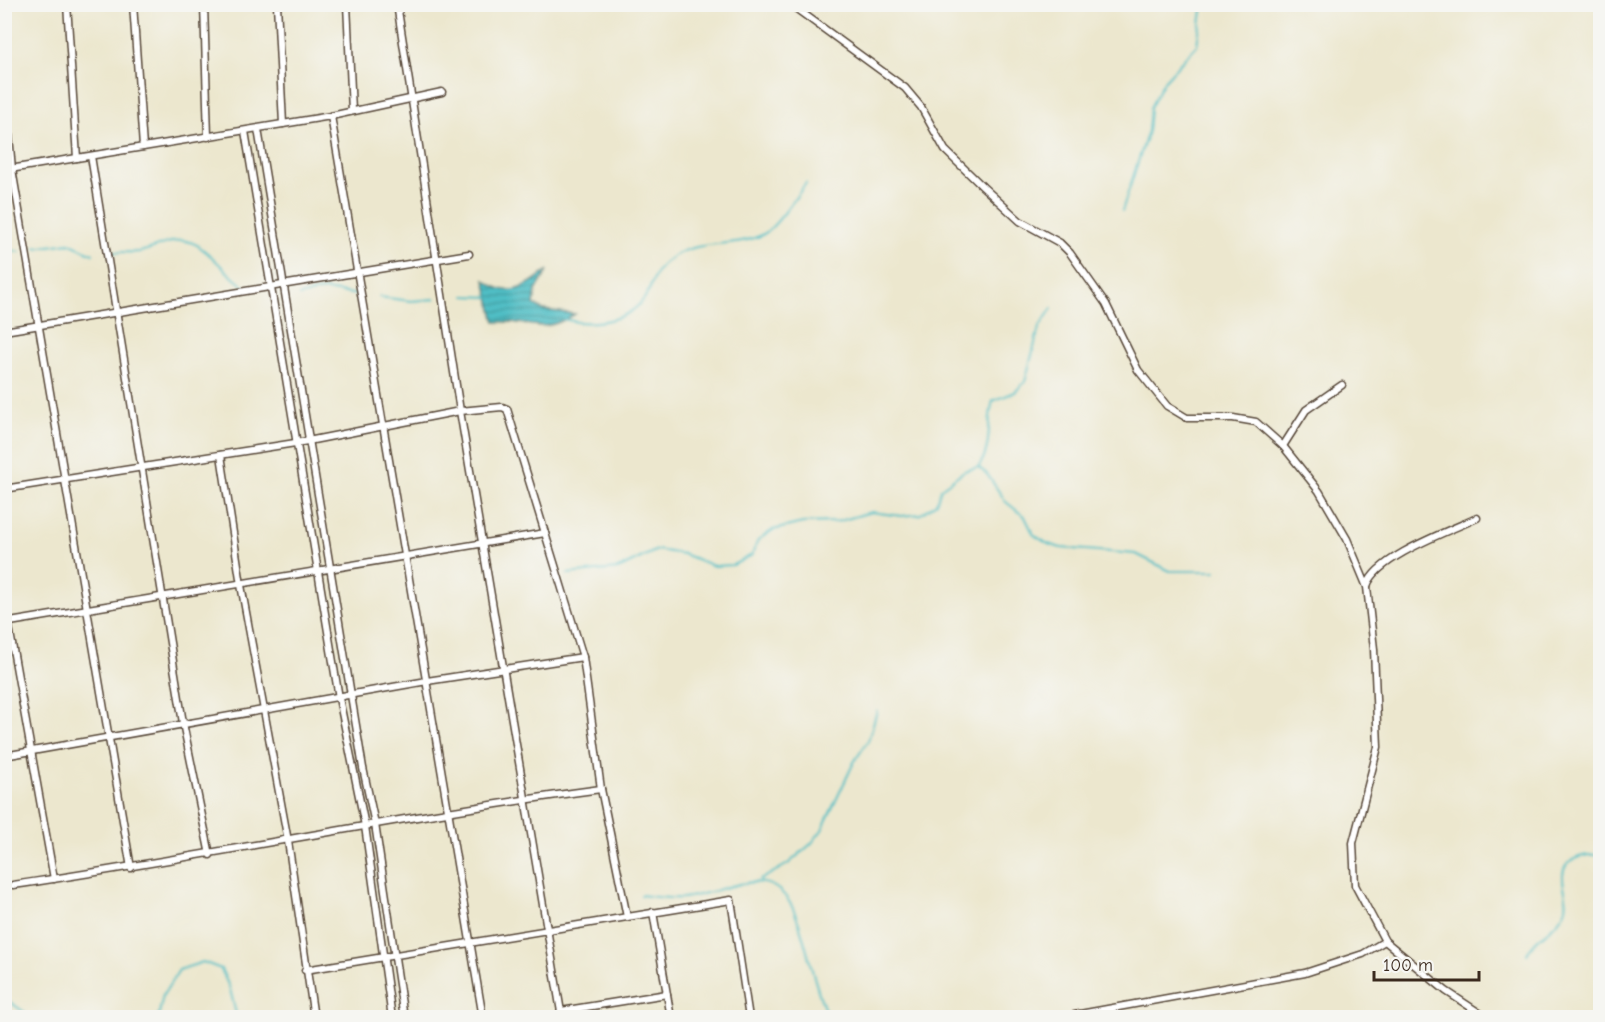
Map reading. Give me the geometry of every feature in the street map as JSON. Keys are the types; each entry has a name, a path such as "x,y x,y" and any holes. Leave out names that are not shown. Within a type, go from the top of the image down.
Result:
{"street":[{"path":"67,4 77,158"},
{"path":"133,4 143,147"},
{"path":"204,4 208,137"},
{"path":"277,4 283,124"},
{"path":"347,4 352,111"},
{"path":"397,4 460,411 562,1014 667,994"},
{"path":"790,4 905,88 921,107 945,150 1020,220 1060,243 1070,253 1106,304 1138,370 1167,406 1176,413 1196,419 1233,418 1256,422 1283,446 1320,491 1352,547 1367,587 1375,659 1378,747 1368,794 1357,824 1352,866 1362,902 1386,941 1446,990 1487,1017"},
{"path":"4,80 12,169 86,609 111,737 131,868"},
{"path":"4,170 258,129 442,93"},
{"path":"331,116 483,1017"},
{"path":"258,129 308,441 375,824 404,1017"},
{"path":"245,131 339,698 365,825 381,957 392,1017"},
{"path":"91,156 183,723 210,855"},
{"path":"4,332 469,254"},
{"path":"1283,446 1306,410 1342,385"},
{"path":"4,489 308,441 460,411 495,407 507,409 583,657 601,789 627,917"},
{"path":"221,454 263,709 288,841 305,970 314,1017"},
{"path":"1367,587 1370,576 1385,565 1419,545 1477,518"},
{"path":"6,622 163,595 242,585 405,555 545,533"},
{"path":"4,599 6,622 54,879"},
{"path":"4,756 263,709 583,657"},
{"path":"14,885 210,855 365,825 601,789"},
{"path":"305,970 731,900 749,1017"},
{"path":"653,912 670,1017"},
{"path":"1058,1017 1305,973 1363,954 1386,941"}],"water":[{"path":"548,270 536,291 534,304 543,310 575,314 552,325 543,326 495,322 485,280 502,290 518,289"}],"waterway":[{"path":"1122,211 1148,131 1150,108 1164,81 1197,45 1203,4"},
{"path":"563,319 595,322 627,314 643,300 656,273 674,256 695,247 740,241 762,235 792,204 806,183"},
{"path":"111,253 139,252 178,241 193,243 247,288"},
{"path":"35,248 69,243 93,254"},
{"path":"4,249 20,252"},
{"path":"299,296 324,290 359,295"},
{"path":"465,296 489,297"},
{"path":"379,297 411,301 435,299"},
{"path":"979,466 988,442 993,401 1015,392 1025,382 1039,328 1052,308"},
{"path":"567,574 618,569 657,550 683,554 714,566 733,565 752,555 758,540 773,530 803,523 836,522 871,512 902,516 921,514 936,503 941,488 964,471 978,467 987,474 1006,502 1025,517 1034,535 1048,544 1061,548 1136,554 1170,571 1216,571"},
{"path":"760,880 788,864 811,844 822,830 854,762 868,741 877,711"},
{"path":"1527,954 1534,943 1558,921 1565,911 1563,875 1567,864 1583,856 1600,855"},
{"path":"641,895 683,898 750,882 765,883 778,889 789,901 798,921 828,1018"},
{"path":"158,1018 163,995 179,970 203,962 221,969 230,989 237,1018"},
{"path":"4,998 33,1018"}]}
